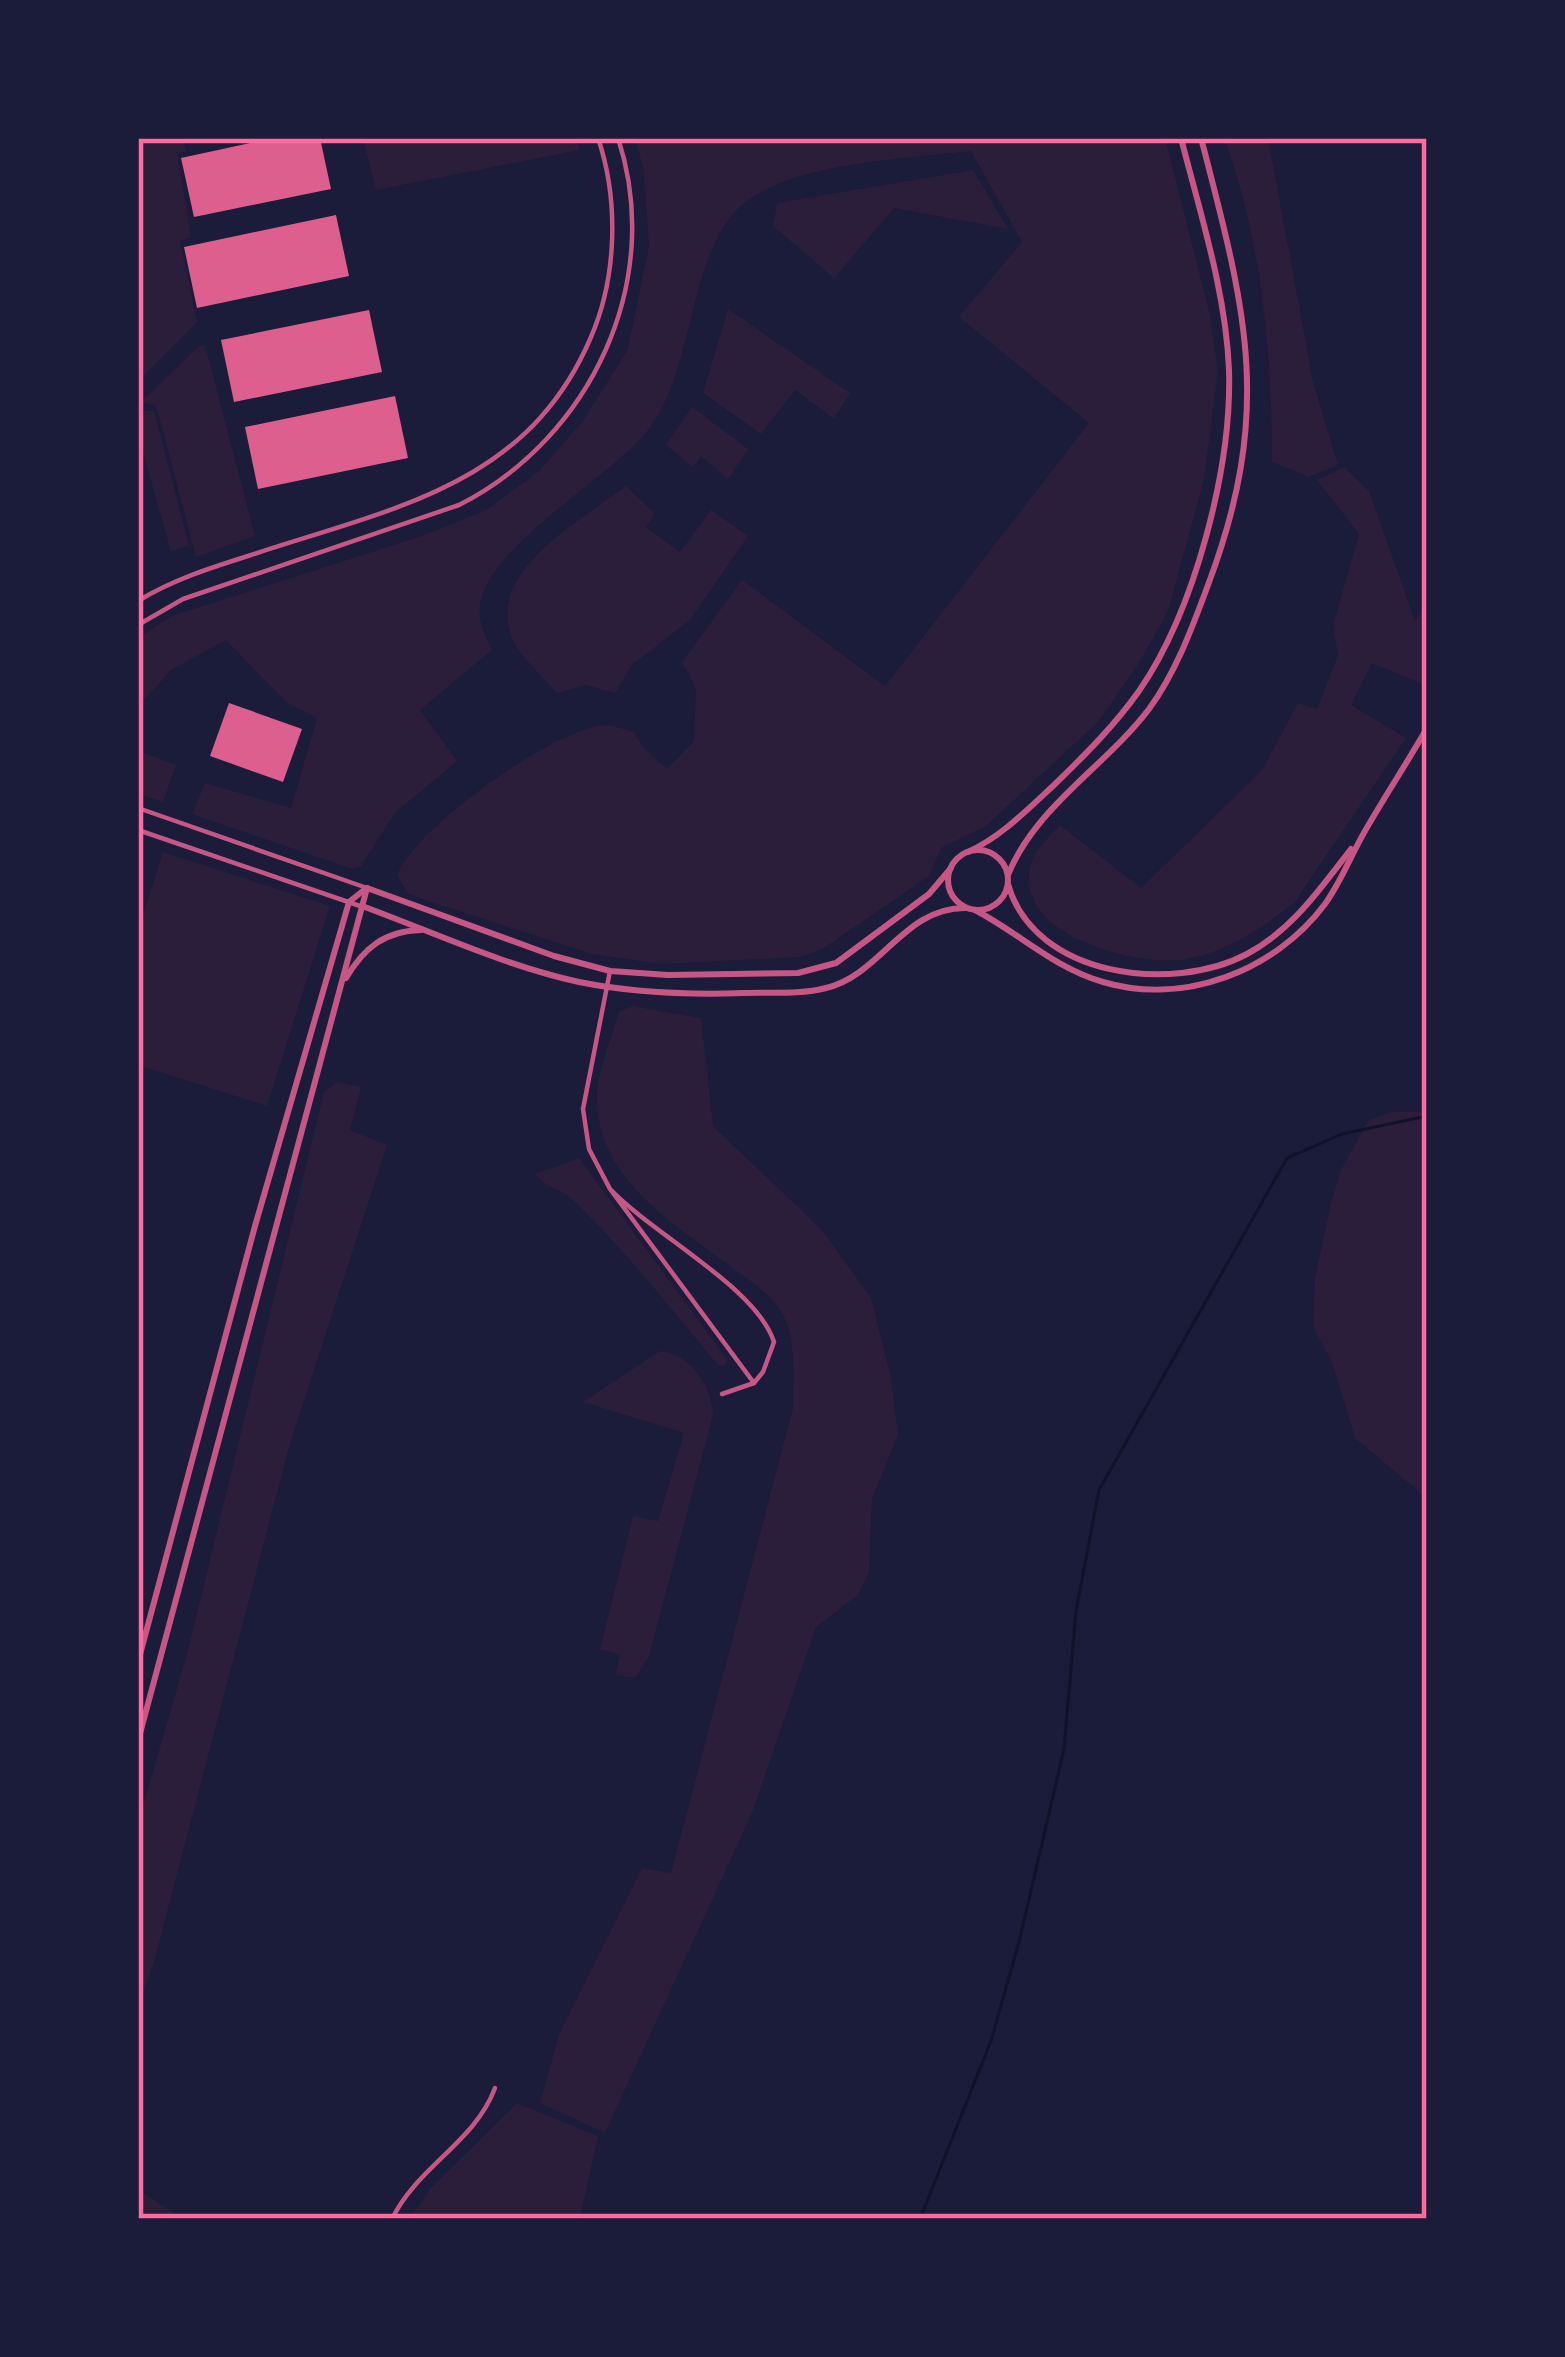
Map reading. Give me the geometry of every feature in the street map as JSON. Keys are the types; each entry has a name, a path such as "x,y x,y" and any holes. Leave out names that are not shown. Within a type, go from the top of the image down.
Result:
{"street":[{"path":"138,601 197,573 439,492 479,471 529,430 582,358 604,298 611,226 607,174 598,138"},
{"path":"138,625 207,590 459,505 500,483 541,446 588,384 622,308 633,232 618,138"},
{"path":"138,808 554,956 610,971 668,975 798,973 826,968 929,894 968,852 1003,832 1061,778 1140,690 1166,644 1203,544 1223,460 1228,366 1224,321 1180,138"},
{"path":"138,830 540,971 607,986 688,994 824,989 849,978 914,923 941,910 997,904 1030,833 1157,698 1189,634 1228,520 1247,422 1249,359 1236,273 1201,138"},
{"path":"951,868 950,890 970,909 1008,927 1057,963 1105,983 1160,989 1204,984 1265,959 1326,903 1427,728"},
{"path":"968,852 995,855 1029,925 1069,952 1140,974 1192,972 1229,963 1283,929 1364,832"},
{"path":"138,1662 255,1226 349,902 367,888"},
{"path":"138,1741 367,888"},
{"path":"340,986 376,940 398,932 429,931"},
{"path":"610,971 583,1108 589,1149 610,1189 754,1383"},
{"path":"610,1189 639,1218 759,1311 774,1342 764,1372 754,1383 722,1394"},
{"path":"392,2219 420,2180 476,2125 495,2088"}],"shaded area":[{"path":"138,138 183,138 186,152 177,153 191,237 180,241 197,322 138,381"},
{"path":"363,138 576,138 580,150 376,190"},
{"path":"635,138 1165,138 1210,315 1218,372 1204,479 1168,611 1139,663 1098,722 986,826 941,848 929,876 821,950 800,957 661,964 592,954 416,897 407,893 397,875 409,855 455,809 516,765 575,733 602,725 634,732 667,769 694,741 696,689 682,662 742,580 885,686 1089,423 959,317 1022,242 971,151 819,171 764,191 742,205 724,226 701,281 663,406 629,450 525,538 487,584 480,618 492,650 420,710 457,761 395,813 361,866 352,869 192,814 205,783 291,808 317,718 287,703 226,640 171,670 138,707 138,638 172,616 425,535 486,510 538,472 582,422 627,351 649,247 644,171"},
{"path":"1224,138 1268,138 1313,382 1338,465 1308,477 1272,462 1270,380 1256,257"},
{"path":"973,170 1008,229 894,208 834,278 773,226 777,203"},
{"path":"728,309 850,393 834,419 795,390 761,434 703,393"},
{"path":"205,345 255,536 196,557 156,405 141,402"},
{"path":"692,407 748,449 728,479 701,456 693,467 666,445"},
{"path":"138,411 154,411 189,545 171,552 139,438"},
{"path":"1344,467 1369,491 1415,621 1427,603 1427,686 1372,663 1351,705 1406,738 1294,903 1254,931 1226,947 1179,960 1132,957 1078,939 1038,907 1029,886 1034,856 1060,825 1141,888 1262,770 1298,703 1317,709 1338,655 1333,625 1359,534 1317,480"},
{"path":"626,486 655,514 646,527 680,552 711,510 748,536 690,620 632,665 615,693 586,685 557,693 513,641 507,609 514,587 544,548"},
{"path":"138,751 176,765 163,802 138,794"},
{"path":"163,852 330,906 267,1106 138,1065 138,930"},
{"path":"632,1006 701,1018 713,1126 822,1230 871,1298 891,1378 898,1435 872,1499 869,1572 858,1595 816,1627 752,1813 605,2133 540,2103 559,2034 642,1868 671,1873 793,1408 791,1338 779,1308 657,1211 621,1171 607,1147 599,1121 598,1082 619,1012"},
{"path":"337,1082 361,1087 350,1130 387,1145 289,1447 154,1962 138,2007 138,1823 187,1654 324,1092"},
{"path":"1391,1112 1427,1112 1427,1505 1417,1490 1355,1438 1332,1362 1313,1327 1315,1278 1341,1170 1369,1120"},
{"path":"579,1158 727,1359 725,1366 718,1365 593,1219 535,1174"},
{"path":"660,1351 681,1358 697,1373 709,1393 713,1415 649,1656 635,1678 615,1675 620,1655 600,1649 633,1516 658,1521 684,1433 583,1402"},
{"path":"517,2103 598,2136 580,2219 410,2219 430,2189"},
{"path":"138,2190 184,2219 138,2219"}],"building":[{"path":"273,138 320,138 331,189 194,217 181,158"},
{"path":"336,215 349,276 197,308 184,247"},
{"path":"369,310 382,372 234,402 221,340"},
{"path":"395,396 408,458 258,489 245,427"},
{"path":"229,703 302,729 283,782 210,756"}],"waterway":[{"path":"920,2219 991,2041 1020,1938 1064,1749 1076,1611 1099,1490 1287,1158 1342,1134 1427,1116"}]}
